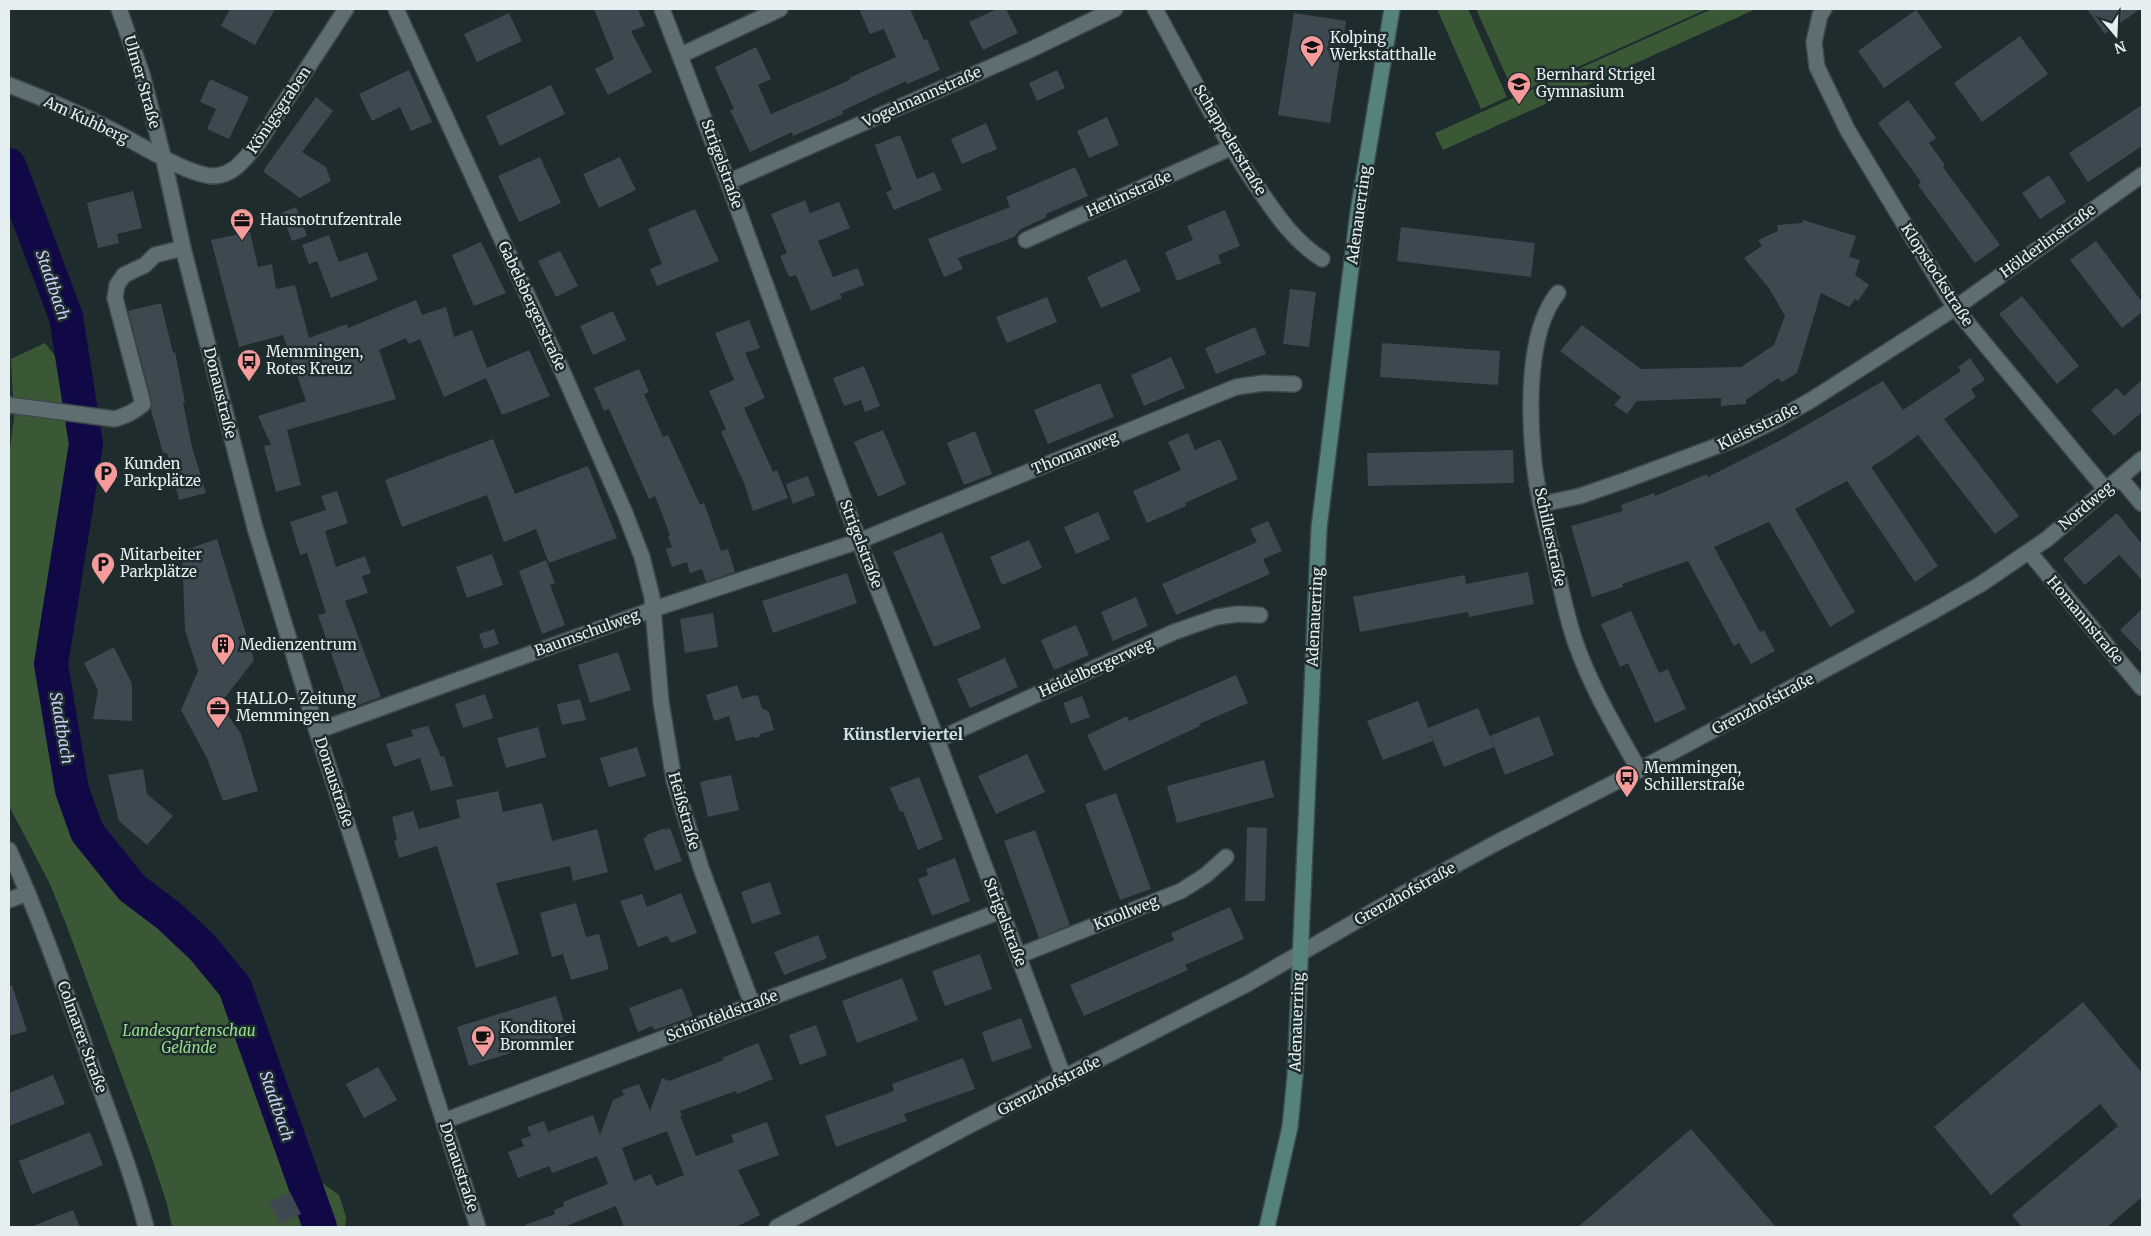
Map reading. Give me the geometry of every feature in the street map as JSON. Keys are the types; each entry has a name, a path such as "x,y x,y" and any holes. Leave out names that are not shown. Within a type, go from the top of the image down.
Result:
{"main road":[{"name":"Adenauerring","path":"1267,1227 1290,1127 1295,1076 1319,528 1358,212 1392,9"}],"street":[{"name":"Ulmer Straße","path":"119,9 142,74 163,156"},
{"name":"Königsgraben","path":"163,156 197,173 213,176 229,173 242,163 258,143 346,9"},
{"name":"Gabelsbergerstraße","path":"396,9 625,513 642,557 654,609"},
{"name":"Strigelstraße","path":"662,9 681,55 859,541 937,740 1064,1078"},
{"path":"681,55 780,9"},
{"name":"Vogelmannstraße","path":"728,182 1030,50 1115,9"},
{"name":"Schappelerstraße","path":"1155,9 1232,147 1286,228 1296,240 1322,259"},
{"name":"Klopstockstraße","path":"1824,9 1820,15 1814,42 1817,67 1848,132 1955,308 2106,490"},
{"name":"Am Kuhberg","path":"9,86 108,128 163,156"},
{"name":"Herlinstraße","path":"1026,240 1232,147"},
{"name":"Donaustraße","path":"163,156 183,248 255,528 317,731 478,1227"},
{"name":"Hölderlinstraße","path":"1955,308 2142,175"},
{"path":"9,405 115,418 131,414 143,404 115,298 120,279 124,275 151,262 155,255 183,248"},
{"name":"Schillerstraße","path":"1558,294 1550,303 1538,331 1534,356 1532,395 1534,463 1575,642 1588,674 1639,770"},
{"name":"Kleiststraße","path":"1542,504 1580,496 1617,484 1741,437 1813,399 1955,308"},
{"name":"Thomanweg","path":"859,541 1236,387 1264,383 1294,384"},
{"name":"Nordweg","path":"2028,552 2142,459"},
{"path":"2120,478 2142,504"},
{"name":"Baumschulweg","path":"317,731 654,609 859,541"},
{"name":"Grenzhofstraße","path":"777,1227 1247,984 1479,853 1890,636 1981,584 2028,552"},
{"name":"Homannstraße","path":"2028,552 2142,688"},
{"name":"Heißstraße","path":"654,609 661,702 674,780 701,868 752,1004"},
{"name":"Heidelbergerweg","path":"937,740 1174,632 1217,617 1238,614 1260,615"},
{"name":"Colmarer Straße","path":"9,850 28,893 113,1123 146,1227"},
{"name":"Knollweg","path":"1018,956 1181,891 1206,875 1226,857"},
{"path":"9,900 28,893"},
{"name":"Schönfeldstraße","path":"444,1122 1001,911"}],"green space":[{"path":"1437,9 1468,9 1507,97 1481,109"},
{"path":"1476,9 1707,9 1515,95"},
{"path":"1712,9 1756,9 1443,150 1435,133"},
{"name":"Landesgartenschau Gelände","path":"45,343 70,375 74,436 72,474 43,642 43,665 61,778 85,840 96,855 207,934 240,972 259,1016 302,1168 339,1195 346,1217 345,1227 172,1227 167,1204 150,1152 66,924 49,882 9,806 9,456 14,418 11,359"}],"building":[{"path":"230,9 275,9 255,45 221,26"},
{"path":"594,9 638,9 645,26 631,31 652,72 608,95 595,69 614,59"},
{"path":"859,9 910,9 924,40 927,39 940,70 907,84 906,81 842,111 843,114 793,136 792,132 750,152 730,110 734,109 715,67 756,47 771,79 758,85 771,114 850,80 849,78 896,57 884,29 870,34"},
{"path":"997,9 1006,9 1018,33 983,50 969,22"},
{"path":"2087,9 2140,9 2105,34"},
{"path":"1916,10 1942,47 1884,88 1858,51"},
{"path":"509,13 522,41 477,62 464,34"},
{"name":"Kolping Werkstatthalle","path":"1294,13 1346,21 1330,123 1278,115"},
{"path":"2020,36 2048,74 1982,122 1954,83"},
{"path":"409,70 432,122 411,131 400,107 372,121 359,94"},
{"path":"1057,70 1065,88 1037,101 1029,83"},
{"path":"210,79 249,97 229,139 207,129 216,109 200,102"},
{"path":"551,85 565,114 500,146 486,116"},
{"path":"316,97 333,111 302,152 326,167 331,181 300,198 264,172"},
{"path":"1908,100 1936,138 1929,143 1945,165 1943,167 2000,245 1975,263 1918,185 1921,182 1878,123"},
{"path":"2142,105 2142,146 2088,182 2069,153"},
{"path":"1107,117 1119,145 1089,158 1077,131"},
{"path":"986,123 997,149 962,164 951,139"},
{"path":"900,135 917,179 934,172 942,190 894,210 886,192 892,190 875,145"},
{"path":"540,157 561,203 519,222 498,176"},
{"path":"620,157 636,190 599,208 583,174"},
{"path":"1075,167 1088,196 1046,214 1047,217 1021,229 1014,237 958,258 963,269 944,277 928,239 1010,207 1006,197"},
{"path":"2049,175 2066,202 2040,219 2022,193"},
{"path":"133,191 142,228 117,234 119,243 98,248 87,203"},
{"path":"805,200 810,213 839,202 850,228 818,241 833,277 858,268 864,285 840,294 842,298 811,311 796,275 789,277 780,256 787,253 771,214"},
{"path":"296,207 307,236 292,241 281,213"},
{"path":"695,209 719,261 657,286 650,269 662,264 648,229"},
{"path":"1225,210 1240,246 1218,255 1221,263 1177,281 1165,252 1193,240 1187,226"},
{"path":"1803,220 1856,236 1849,257 1860,260 1855,275 1869,285 1858,301 1855,299 1849,307 1821,293 1797,373 1782,382 1778,378 1746,400 1746,404 1721,406 1721,398 1637,401 1627,414 1614,405 1621,397 1560,351 1582,325 1641,369 1741,367 1774,345 1785,316 1769,288 1744,258 1762,246 1758,240 1778,231 1777,225 1802,223"},
{"path":"1401,227 1535,243 1531,277 1397,261"},
{"path":"250,232 258,267 272,264 276,289 295,285 309,338 347,324 348,328 416,300 422,315 446,307 454,337 472,330 487,368 529,350 550,396 502,415 486,378 444,397 420,339 409,344 406,338 379,350 396,399 287,430 301,485 276,492 264,446 271,445 258,416 306,401 283,335 239,347 211,240"},
{"path":"329,235 339,262 367,252 378,280 331,298 317,261 309,264 302,245"},
{"path":"2096,241 2142,302 2142,312 2122,328 2070,260"},
{"path":"481,242 506,293 474,306 452,255"},
{"path":"560,251 578,286 556,297 538,261"},
{"path":"1126,259 1141,291 1101,308 1087,277"},
{"path":"1290,289 1316,292 1309,347 1283,344"},
{"path":"2022,296 2079,366 2057,384 1999,314"},
{"path":"1047,297 1057,322 1007,343 996,317"},
{"path":"161,303 173,353 175,352 192,447 206,493 179,500 167,453 163,453 151,410 152,402 128,311"},
{"path":"613,311 626,340 593,355 580,326"},
{"path":"749,320 760,348 745,353 765,398 744,408 773,472 777,470 788,498 753,511 744,483 721,432 726,429 709,391 734,380 715,333"},
{"path":"1255,327 1266,354 1216,374 1205,348"},
{"path":"1382,343 1500,351 1498,385 1380,377"},
{"path":"1171,357 1185,388 1144,406 1131,375"},
{"path":"1970,358 1985,380 1971,389 1976,397 1944,419 2019,516 1995,534 1918,435 1871,467 1938,566 1915,582 1847,481 1795,509 1855,612 1830,627 1769,522 1714,547 1760,632 1764,630 1775,651 1751,664 1739,643 1734,646 1688,561 1622,584 1623,587 1592,597 1571,526 1623,511 1621,505 1654,493 1655,496 1707,474 1708,477 1777,442 1883,381 1903,410 1961,371 1958,367"},
{"path":"864,366 880,406 865,412 861,400 844,406 833,378"},
{"path":"639,369 649,392 644,394 663,437 668,435 700,505 704,503 721,551 728,549 735,572 706,582 702,569 690,573 687,562 672,567 666,549 672,547 668,536 670,535 655,496 649,499 609,409 604,411 594,388"},
{"path":"2142,380 2142,412 2114,436 2091,410 2117,388 2124,396"},
{"path":"1100,383 1114,417 1048,444 1034,410"},
{"path":"883,430 906,484 878,497 854,442"},
{"path":"975,431 992,474 964,485 947,443"},
{"path":"1188,433 1195,450 1220,439 1238,479 1185,503 1186,506 1147,523 1133,491 1181,470 1168,442"},
{"path":"493,439 515,494 588,466 617,538 549,563 536,529 504,542 487,495 402,527 385,480"},
{"path":"1513,450 1514,483 1368,486 1367,453"},
{"path":"808,476 815,495 793,504 786,484"},
{"path":"337,491 348,523 325,531 336,567 365,556 371,573 362,576 368,593 345,601 381,697 350,708 318,615 326,613 307,553 300,555 290,522 326,510 321,496"},
{"path":"1098,512 1110,539 1076,554 1064,527"},
{"path":"2117,513 2142,544 2142,580 2119,555 2085,585 2063,559"},
{"path":"1268,521 1282,551 1263,559 1270,574 1176,615 1162,584 1257,542 1250,529"},
{"path":"942,532 981,628 934,647 893,552"},
{"name":"Medienzentrum","path":"217,539 254,660 220,704 241,734 258,791 223,801 207,758 181,710 198,671 185,630 182,551"},
{"path":"1029,540 1042,568 1002,585 990,557"},
{"path":"492,554 503,585 467,598 456,567"},
{"path":"546,560 555,583 550,585 565,625 542,634 519,571"},
{"path":"1528,572 1534,604 1469,617 1468,612 1360,632 1353,597 1465,575 1466,584"},
{"path":"847,573 857,603 773,633 762,601"},
{"path":"1136,597 1148,626 1113,641 1101,612"},
{"path":"2142,609 2142,653 2120,630"},
{"path":"1631,611 1659,673 1668,669 1686,709 1655,723 1628,663 1620,667 1601,624"},
{"path":"713,613 718,647 685,653 680,619"},
{"path":"1076,625 1089,655 1054,670 1041,640"},
{"path":"494,629 499,644 484,649 479,634"},
{"path":"114,647 132,684 132,721 93,719 98,690 84,663"},
{"path":"618,652 631,690 590,703 578,665"},
{"path":"1005,658 1018,687 970,708 957,679"},
{"path":"1236,675 1248,703 1199,724 1200,726 1104,771 1087,735 1127,716 1129,721"},
{"path":"737,685 742,699 755,695 758,696 762,708 769,712 774,730 760,734 758,738 752,737 736,741 729,716 714,721 706,695"},
{"path":"485,694 493,718 463,728 455,704"},
{"path":"1082,696 1090,717 1071,724 1063,703"},
{"path":"580,699 586,720 562,725 557,704"},
{"path":"1418,701 1433,741 1383,760 1367,721"},
{"path":"1478,708 1494,747 1444,767 1428,728"},
{"path":"1539,716 1554,755 1505,775 1490,736"},
{"path":"428,726 441,757 444,756 453,786 431,791 420,758 394,767 386,744 413,736 411,730"},
{"path":"538,727 546,757 506,768 497,738"},
{"path":"637,747 646,776 609,787 600,758"},
{"path":"1027,754 1045,792 996,814 978,776"},
{"path":"1264,760 1274,797 1177,823 1167,786"},
{"path":"143,769 147,794 173,816 147,845 119,821 108,775"},
{"path":"731,775 739,810 708,817 700,782"},
{"path":"919,777 943,839 918,850 903,811 900,812 890,788"},
{"path":"498,791 503,812 542,803 552,841 597,829 608,872 573,881 570,866 496,883 519,954 476,968 437,846 399,858 394,841 397,840 392,817 413,811 419,829 460,818 456,800"},
{"path":"1116,793 1151,889 1120,900 1085,804"},
{"path":"1247,827 1267,828 1265,901 1245,901"},
{"path":"665,828 665,830 670,828 682,861 655,871 643,838"},
{"path":"1035,830 1070,925 1039,938 1004,841"},
{"path":"955,858 970,901 932,916 918,879 928,875 926,869"},
{"path":"770,882 781,914 752,924 741,892"},
{"path":"681,893 697,933 671,943 667,936 638,947 620,901 642,894 647,907"},
{"path":"576,903 586,937 599,934 609,969 571,980 563,954 552,957 540,913"},
{"path":"1230,907 1244,939 1185,965 1188,970 1084,1016 1070,985 1174,940 1171,933"},
{"path":"818,935 827,958 784,975 774,952"},
{"path":"980,954 992,989 945,1006 932,971"},
{"path":"902,978 918,1020 857,1043 842,1001"},
{"path":"12,985 27,1031 9,1036 9,986"},
{"path":"682,988 693,1016 654,1030 652,1026 638,1032 629,1008"},
{"path":"556,996 568,1035 469,1066 457,1027"},
{"path":"2083,1002 2142,1073 2142,1197 2107,1227 2022,1227 2012,1215 2118,1126 2100,1104 1991,1195 1934,1127"},
{"path":"1021,1018 1032,1048 992,1062 982,1032"},
{"path":"816,1025 827,1055 800,1065 789,1035"},
{"path":"758,1043 773,1079 737,1094 736,1091 680,1111 682,1115 680,1116 696,1156 734,1142 731,1135 767,1122 779,1155 738,1170 760,1215 736,1227 624,1227 616,1206 564,1227 525,1227 525,1225 555,1214 554,1210 564,1206 563,1202 608,1184 597,1156 552,1173 549,1166 518,1178 508,1152 524,1146 521,1139 531,1136 527,1127 544,1121 548,1132 593,1115 600,1135 613,1100 624,1095 622,1090 639,1084 650,1111 662,1078 669,1081 724,1060 722,1058","holes":["667,1131 684,1175 656,1186 651,1174 634,1181 622,1148"]},
{"path":"963,1058 975,1089 904,1114 907,1121 836,1147 825,1116 894,1091 892,1084"},
{"path":"378,1067 397,1100 364,1118 346,1084"},
{"path":"53,1075 65,1104 9,1126 9,1093"},
{"path":"1691,1129 1776,1227 1578,1227"},
{"path":"90,1132 103,1165 32,1194 19,1161"},
{"path":"290,1192 301,1214 280,1224 269,1202"},
{"path":"73,1210 80,1227 33,1227 33,1226"}],"waterway":[{"name":"Stadtbach","path":"9,165 66,317 86,444 51,664 72,790 87,832 132,888 169,916 202,947 235,987 320,1227"}],"place":[{"name":"Kolping Werkstatthalle","path":"1312,68"},
{"name":"Bernhard Strigel Gymnasium","path":"1519,105"},
{"name":"Hausnotrufzentrale","path":"242,241"},
{"name":"Memmingen, Rotes Kreuz","path":"249,382"},
{"name":"Kunden Parkplätze","path":"106,494"},
{"name":"Mitarbeiter Parkplätze","path":"103,585"},
{"name":"Medienzentrum","path":"223,666"},
{"name":"HALLO- Zeitung Memmingen","path":"218,729"},
{"name":"Memmingen, Schillerstraße","path":"1627,798"},
{"name":"Konditorei Brommler","path":"483,1058"}],"district":[{"name":"Künstlerviertel","path":"903,734"}]}
